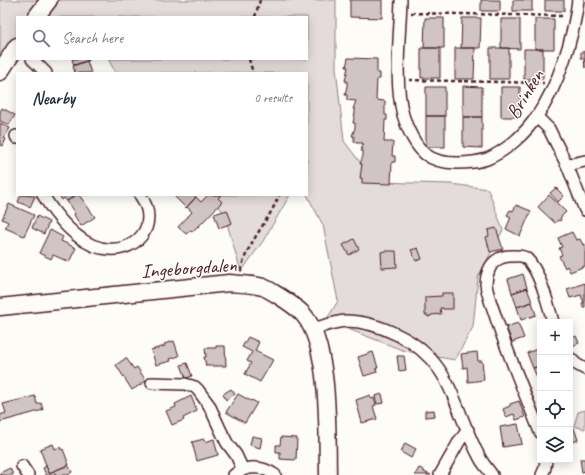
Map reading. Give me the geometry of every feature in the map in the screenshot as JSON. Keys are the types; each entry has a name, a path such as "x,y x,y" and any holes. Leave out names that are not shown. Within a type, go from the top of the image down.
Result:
{"main road":[{"path":"37,16 49,0"},
{"path":"0,72 16,48"},
{"name":"Ingeborgdalen","path":"0,307 229,283 263,287 288,302 303,314 313,329 316,337 322,358 327,400 328,475"}],"street":[{"name":"Brinken","path":"401,0 398,79 403,115 414,141 426,154 435,160 450,163 468,163 485,159 503,150 520,136 537,117 555,84 576,18 578,0"},
{"path":"33,60 45,72"},
{"path":"537,117 549,129 567,166 585,210"},
{"path":"567,166 585,161"},
{"path":"44,196 60,219 74,233 91,245 102,249 117,249 130,246 138,240 146,230 149,222 148,211 141,196"},
{"path":"538,427 490,300 486,283 491,265 498,259 505,256 520,255 526,258 542,284 552,319"},
{"path":"313,329 344,321 365,323 387,329 411,341 422,349 439,368 448,384 480,458 492,475"},
{"path":"573,361 585,369"},
{"path":"152,383 185,384 195,387 209,405 227,443 236,455 239,472 258,467 266,469 275,475"},
{"path":"440,475 468,430"},
{"path":"542,475 546,463"}],"path":[{"path":"255,16 260,0"},
{"path":"401,13 555,15 576,18"},
{"path":"249,60 253,72"},
{"path":"398,79 421,82 555,84"},
{"path":"238,284 247,253 275,205 279,196"}],"shaded area":[{"path":"0,0 336,0 336,68 344,141 375,182 451,184 488,189 503,230 478,277 473,327 455,360 405,351 335,324 325,322 338,301 323,225 308,196 308,72 115,72 109,60 308,60 308,16 16,16 16,52 0,60"},
{"path":"210,196 289,196 263,241 241,272 224,213"},
{"path":"585,410 585,429 574,426 578,412"}],"building":[{"path":"350,0 382,0 382,18 350,17"},
{"path":"481,0 500,0 500,11 481,11"},
{"path":"513,0 532,0 532,11 513,11"},
{"path":"545,0 564,0 564,11 545,11"},
{"path":"425,18 444,18 444,48 424,48"},
{"path":"462,18 481,18 480,48 461,48"},
{"path":"501,19 520,19 520,49 501,48"},
{"path":"535,19 554,19 554,49 535,49"},
{"path":"421,48 440,48 440,78 421,78"},
{"path":"455,48 475,48 474,79 455,79"},
{"path":"490,48 509,48 509,79 490,79"},
{"path":"524,49 543,49 543,79 524,79"},
{"path":"584,51 585,68 584,58 581,58 581,52"},
{"path":"348,58 377,59 377,73 380,73 380,79 377,79 376,100 385,101 385,115 387,115 387,120 385,120 384,142 393,142 392,156 395,156 395,162 392,162 391,184 362,183 362,178 360,178 362,164 360,164 363,156 363,151 361,151 363,143 354,142 354,136 352,136 355,128 355,123 353,123 355,109 353,109 356,101 347,100 347,95 345,95 347,81 345,81 348,67 346,67"},
{"path":"72,60 89,60 74,65"},
{"path":"87,61 91,72 75,72 73,66"},
{"path":"463,86 482,87 482,117 463,117"},
{"path":"426,87 445,87 445,116 426,116"},
{"path":"501,87 520,87 520,117 501,117"},
{"path":"2,108 15,115 9,125 0,121 0,112"},
{"path":"426,116 445,116 445,147 426,147"},
{"path":"463,117 482,117 482,148 463,147"},
{"path":"0,123 10,128 4,138 6,139 3,146 0,145"},
{"path":"556,188 564,196 558,202 550,193"},
{"path":"549,195 566,212 560,218 560,221 558,220 555,223 538,207"},
{"path":"21,196 35,196 30,207 18,202"},
{"path":"60,196 74,196 67,201 64,198 62,200"},
{"path":"74,196 80,196 95,217 81,226 67,201"},
{"path":"174,196 196,197 186,208"},
{"path":"207,196 220,196 218,198 222,202 198,227 192,232 191,230 186,234 178,227 192,212 187,207 196,197 201,202"},
{"path":"9,204 34,215 24,236 5,228 8,222 2,219"},
{"path":"516,205 531,211 520,236 506,229 511,217 507,215 510,210 513,211"},
{"path":"227,210 232,223 219,228 214,214"},
{"path":"37,216 49,222 44,234 32,228"},
{"path":"496,228 503,249 490,252 486,237 489,236 488,230"},
{"path":"50,230 63,237 61,241 76,248 69,262 53,255 51,259 39,253"},
{"path":"572,232 576,240 580,239 583,245 585,244 585,266 570,272 567,266 565,268 559,256 562,255 559,248 562,247 558,238"},
{"path":"354,239 359,249 349,255 343,245"},
{"path":"418,248 422,259 416,261 411,250"},
{"path":"396,251 397,267 382,268 381,252"},
{"path":"523,274 527,288 512,293 508,279"},
{"path":"585,283 585,307 583,308 582,303 584,303 581,295 570,298 567,289"},
{"path":"527,288 532,302 517,307 512,293"},
{"path":"442,293 453,293 453,309 440,308 441,314 431,315 428,317 428,315 425,315 425,297 442,296"},
{"path":"532,302 536,315 521,320 517,307"},
{"path":"518,323 524,338 512,342 506,327"},
{"path":"576,336 579,343 573,346 573,338"},
{"path":"248,337 259,342 255,351 273,360 260,382 245,374 251,363 247,361 252,352 242,347"},
{"path":"174,341 179,356 170,359 171,361 156,365 151,350 165,346 164,344"},
{"path":"216,346 225,346 226,366 206,366 204,357 206,357 205,348 216,348"},
{"path":"537,349 537,367 533,368 527,353"},
{"path":"373,352 378,368 376,368 377,372 364,376 358,357"},
{"path":"477,352 478,361 482,361 484,380 468,382 467,367 463,368 461,354"},
{"path":"397,356 404,356 406,370 399,371"},
{"path":"126,358 134,369 137,367 146,381 132,390 116,365"},
{"path":"187,363 192,376 186,378 181,365"},
{"path":"537,367 537,377 533,368"},
{"path":"231,389 235,394 226,400 223,394"},
{"path":"238,394 257,403 245,423 226,412"},
{"path":"382,394 384,403 377,404 375,396"},
{"path":"370,395 371,399 374,398 376,405 373,406 377,419 362,423 356,400"},
{"path":"35,396 37,404 41,403 43,410 0,422 0,415 6,413 3,404"},
{"path":"191,396 197,411 183,418 184,420 172,425 166,411 176,407 175,404"},
{"path":"519,401 525,417 516,420 514,414 506,417 503,409 510,406 510,404"},
{"path":"434,410 435,416 425,417 425,411"},
{"path":"518,424 522,444 503,447 500,427"},
{"path":"573,428 578,440 573,442"},
{"path":"252,436 262,438 260,448 250,445"},
{"path":"281,437 297,438 296,460 280,459 280,452 276,452 276,445 280,445"},
{"path":"204,439 205,442 214,439 218,455 197,461 192,442"},
{"path":"405,443 416,449 411,458 401,452"},
{"path":"53,444 55,449 60,447 61,450 63,449 69,465 49,473 40,449"},
{"path":"580,459 585,459 585,471 582,472"},
{"path":"68,465 72,472 68,475 56,475 55,473 53,475 46,475 43,468 46,466 49,473"},
{"path":"10,468 13,475 0,475 0,473"},
{"path":"419,468 424,470 424,472 431,475 415,475"}]}
